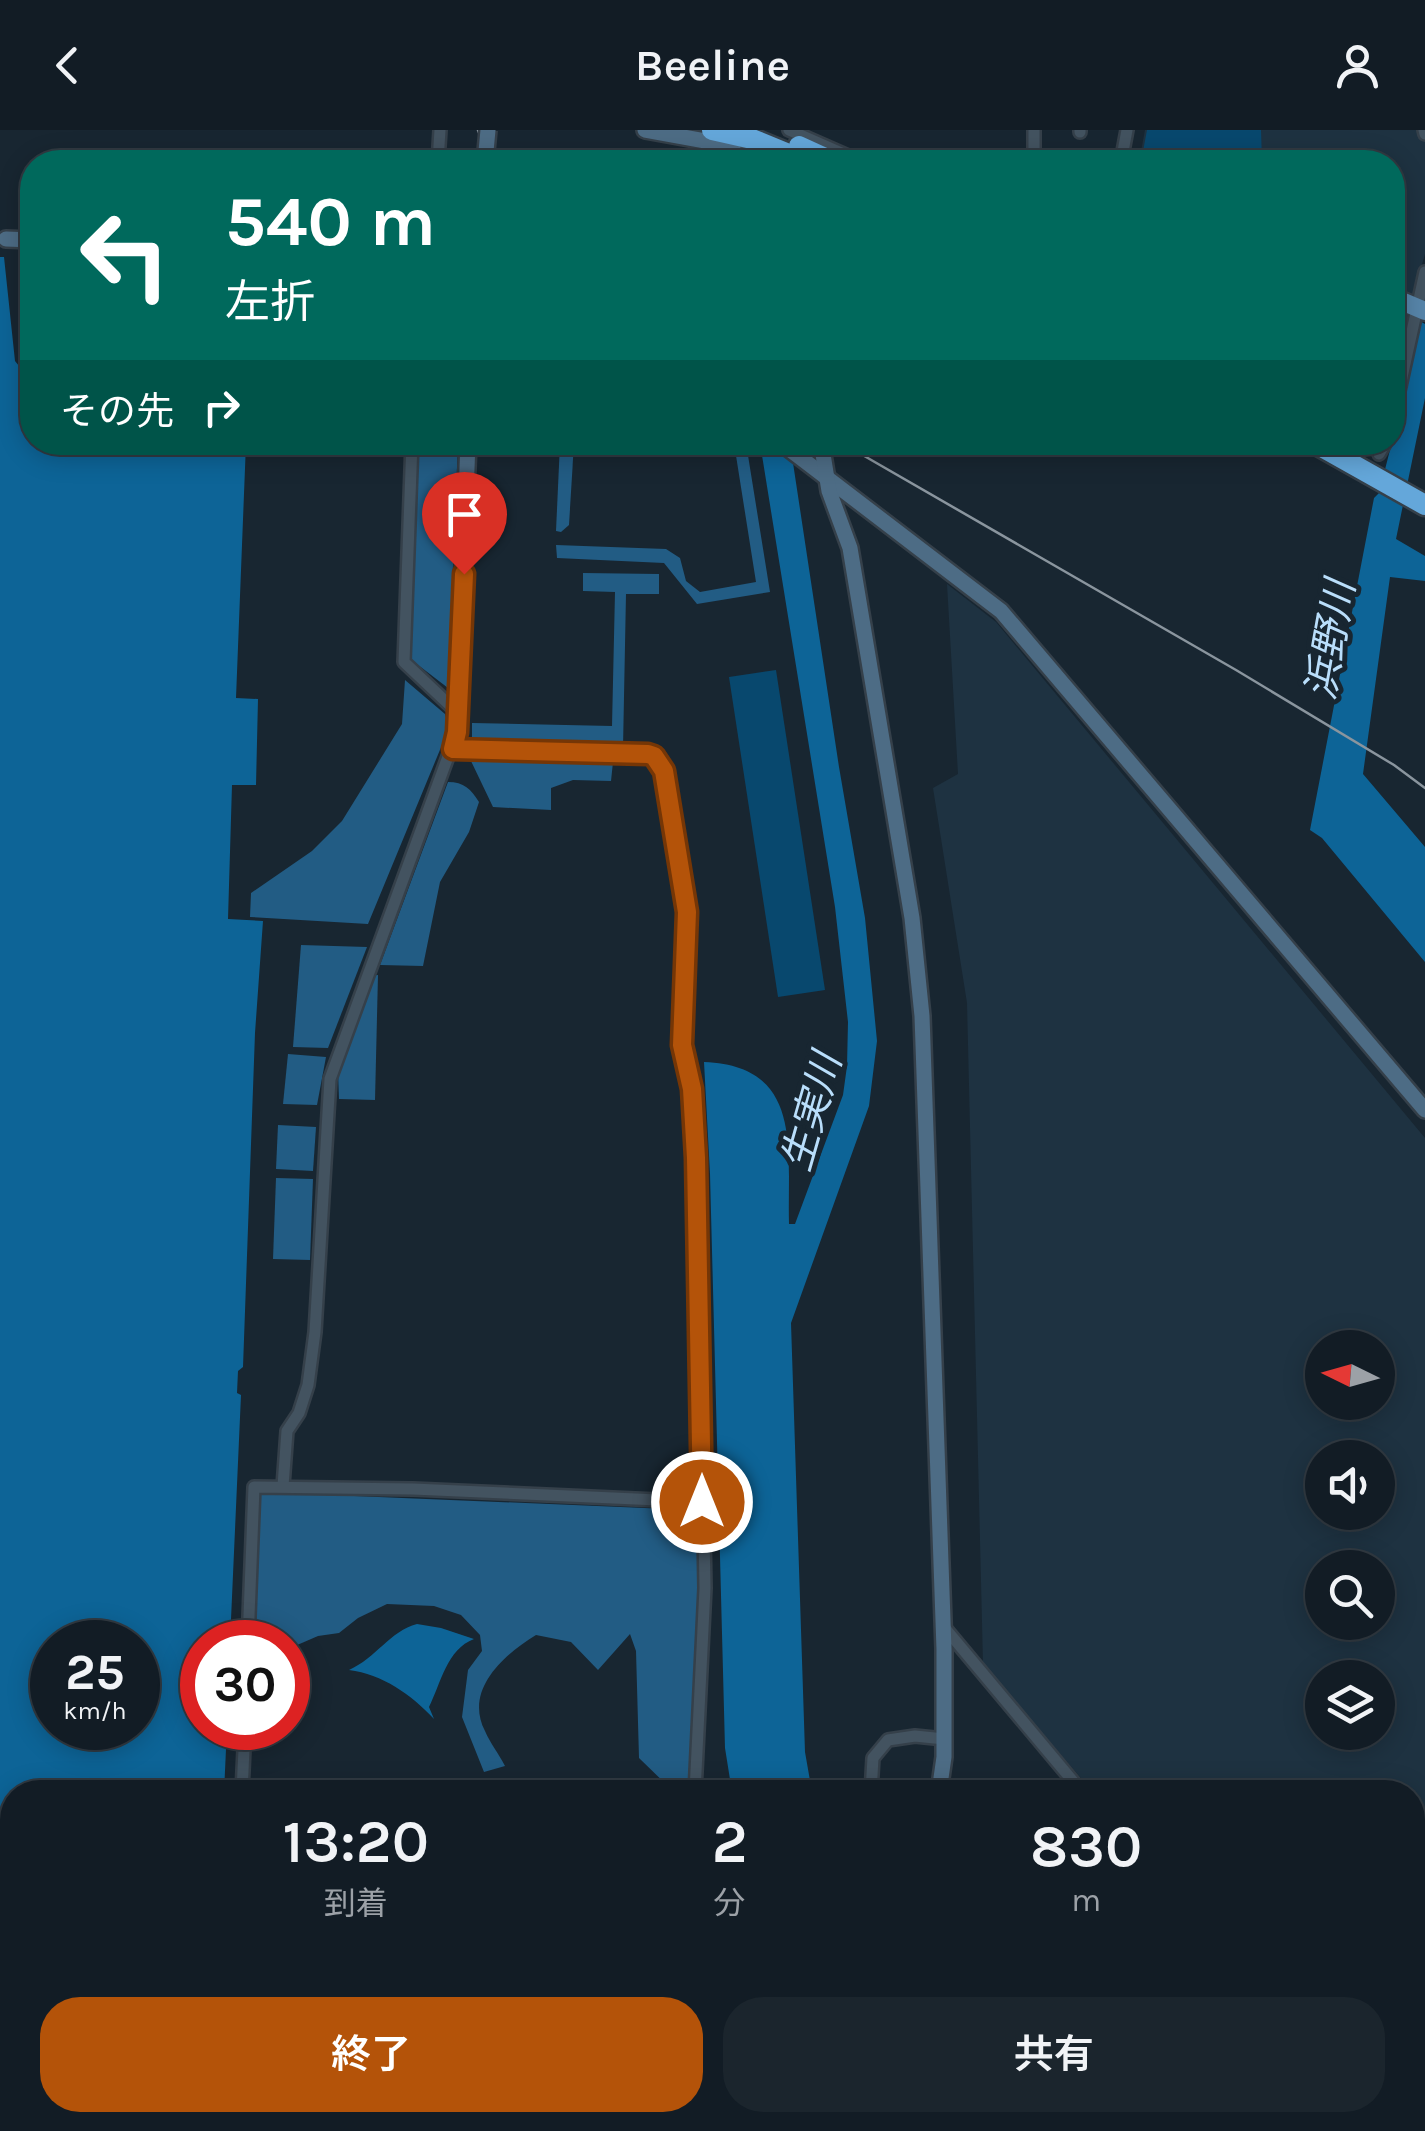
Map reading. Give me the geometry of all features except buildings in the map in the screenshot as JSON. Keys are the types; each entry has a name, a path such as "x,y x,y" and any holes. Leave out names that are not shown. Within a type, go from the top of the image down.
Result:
{"highway":[{"path":"712,130 774,138 805,150"},
{"path":"1381,461 1418,495"}],"street":[{"path":"645,130 751,150"},
{"path":"1405,372 1421,309 1425,272"},
{"path":"412,455 404,662 458,714"},
{"path":"283,1486 287,1431 299,1413 308,1386 315,1332 330,1079 457,732 468,455"},
{"path":"797,455 1001,610 1425,1110"},
{"path":"823,455 826,477 850,548 912,918 922,1016 944,1626 940,1780"},
{"path":"453,749 648,754 664,771 687,912 682,1045 692,1089 696,1158 705,1588 696,1780"},
{"path":"249,1620 254,1487 702,1502"},
{"path":"944,1626 1072,1780"},
{"path":"872,1780 873,1758 888,1740 915,1736 944,1738"},
{"path":"242,1780 243,1750"}],"shaded area":[{"path":"1145,130 1420,130 1425,142 1425,254 1412,299 1405,296 1405,150 1141,150"},
{"path":"1147,130 1261,130 1262,150 1143,150"},
{"path":"0,257 4,257 15,361 20,367 20,455 246,455 236,698 258,699 256,785 232,785 228,919 263,921 243,1367 238,1371 237,1393 241,1395 231,1620 180,1620 180,1750 226,1750 225,1780 0,1780"},
{"path":"1416,319 1425,324 1425,398 1396,539 1425,556 1425,581 1390,577 1363,774 1425,847 1425,962 1322,838 1310,830 1374,498 1379,493 1389,455 1405,455 1405,375"},
{"path":"418,455 458,455 448,688 409,658"},
{"path":"559,455 573,455 569,525 561,532 556,531"},
{"path":"736,455 748,455 770,592 697,604 664,563 557,558 556,545 666,549 680,558 686,581 700,592 756,582"},
{"name":"生実川","path":"762,455 792,455 865,918 877,1041 869,1106 791,1323 805,1752 810,1780 730,1780 725,1748 704,1062 736,1067 759,1078 774,1095 788,1141 789,1224 795,1224 843,1095 847,1066 848,1022 835,907"},
{"path":"583,573 659,574 659,594 626,594 623,748 472,746 472,723 612,726 615,592 583,591"},
{"path":"947,584 996,622 1425,1138 1425,1780 1083,1780 983,1664 967,1003 933,788 958,774"},
{"path":"776,670 825,990 778,997 729,677"},
{"path":"405,680 445,714 449,728 368,924 250,917 251,893 312,851 342,821 402,724"},
{"path":"471,761 613,762 611,781 573,780 551,788 551,810 493,807"},
{"path":"448,782 466,787 479,802 469,832 440,882 423,966 380,965"},
{"path":"301,945 367,947 328,1048 293,1047"},
{"path":"378,975 375,1100 339,1099 338,1071 369,976"},
{"path":"288,1054 326,1057 317,1105 283,1104"},
{"path":"278,1125 316,1127 313,1171 276,1169"},
{"path":"276,1178 313,1179 310,1260 273,1259"},
{"path":"259,1492 692,1510 700,1562 700,1601 690,1780 662,1780 639,1758 636,1651 630,1634 598,1670 571,1642 536,1635 500,1663 483,1688 479,1702 487,1735 505,1766 484,1772 462,1717 468,1670 482,1651 480,1635 461,1615 434,1606 387,1604 358,1618 339,1633 310,1639 310,1620 255,1620"},
{"path":"417,1624 474,1639 457,1650 446,1668 429,1707 434,1719 396,1687 349,1670 399,1632"}],"railway":[{"path":"478,130 486,150"},
{"path":"863,455 1236,670 1394,765 1425,788"}],"route":[{"path":"464,574 453,749 648,754 661,763 664,771 687,912 682,1045 692,1089 696,1158 702,1502"}],"water label":[{"name":"浜野川","path":"1330,640"}]}
